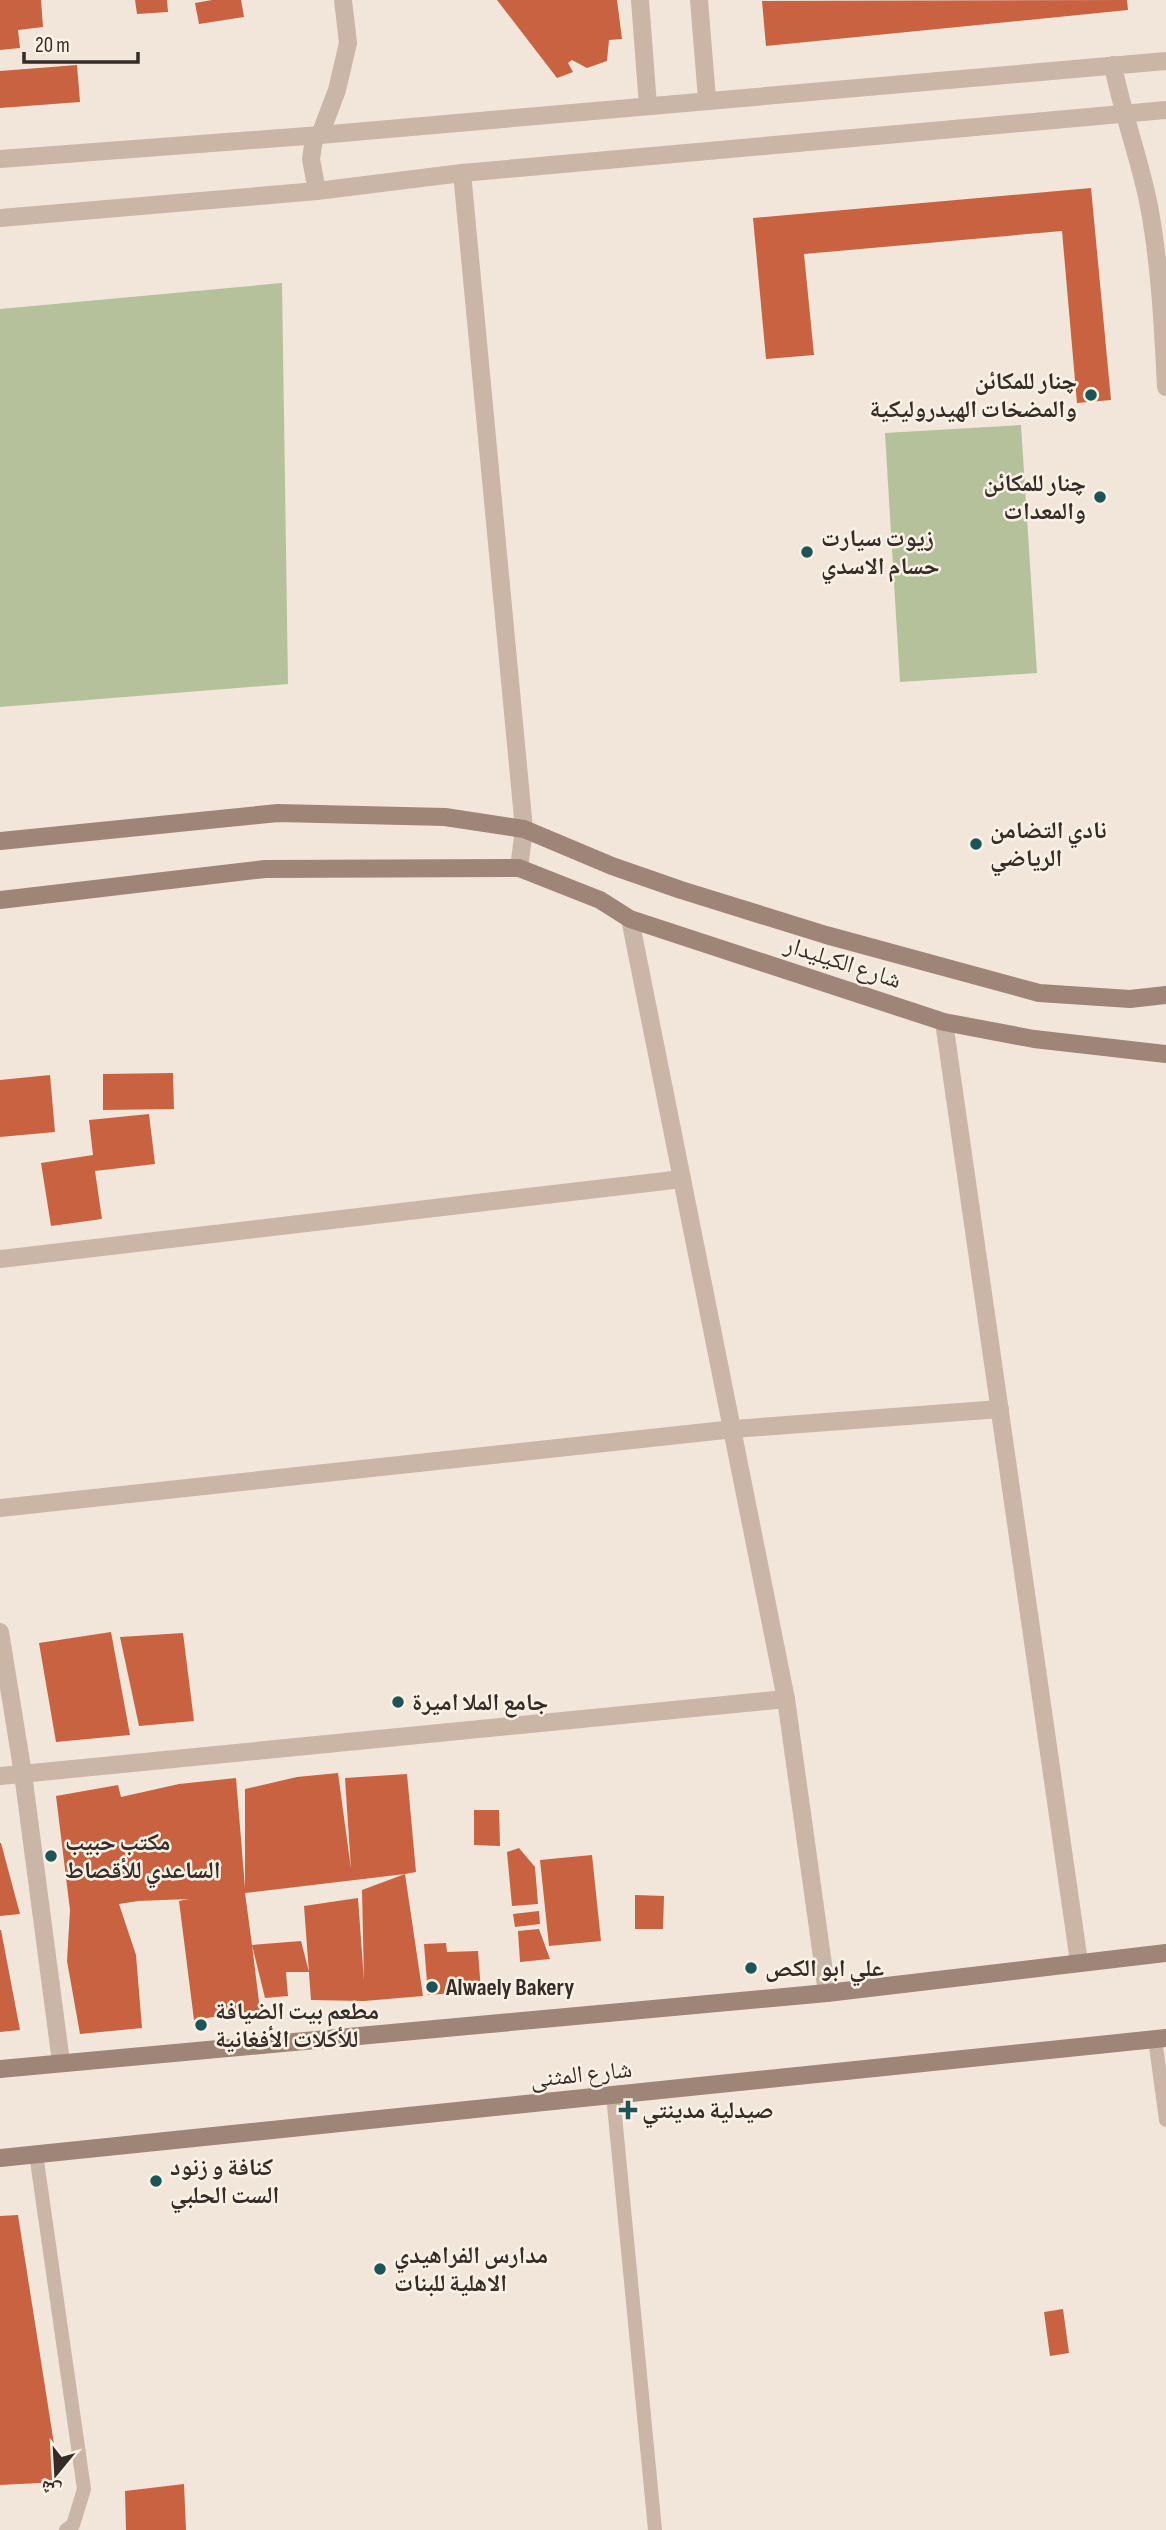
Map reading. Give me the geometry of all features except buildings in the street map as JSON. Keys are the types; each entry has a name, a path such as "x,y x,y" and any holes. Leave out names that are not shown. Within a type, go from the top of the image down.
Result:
{"main road":[{"name":"شارع الكيليدار","path":"0,841 278,813 445,817 524,829 612,866 826,935 1039,993 1130,999 1166,995"},
{"name":"شارع الكيليدار","path":"519,868 600,900 630,919 944,1022 1034,1039 1166,1054"},
{"path":"0,900 265,869 519,868"},
{"path":"0,2069 827,1993 1166,1954"},
{"name":"شارع المثنى","path":"0,2158 1160,2039"}],"street":[{"path":"317,191 311,159 314,139 320,135 338,90 348,43 343,0"},
{"path":"640,0 648,106"},
{"path":"699,0 708,99"},
{"path":"0,159 320,135 1166,61"},
{"path":"1113,65 1122,114 1149,204 1163,325 1166,387"},
{"path":"0,218 317,191 462,173 1166,110"},
{"path":"462,173 524,829 519,868"},
{"path":"630,919 786,1699 827,1993"},
{"path":"944,1022 1079,1962"},
{"path":"0,1259 682,1179"},
{"path":"0,1508 734,1429 1000,1409"},
{"path":"0,1632 23,1774 61,2062"},
{"path":"0,1776 786,1699"}],"lane":[{"path":"1160,2039 1166,2120"},
{"path":"614,2095 655,2530"},
{"path":"36,2154 84,2490 73,2525 66,2530"}],"green space":[{"path":"282,283 288,684 0,707 0,309"},
{"path":"1021,425 1037,673 900,682 885,433"}],"place":[{"name":"چنار للمكائن والمضخات الهيدروليكية","path":"1091,395"},
{"name":"چنار للمكائن والمعدات","path":"1100,497"},
{"name":"زيوت سيارت حسام الاسدي","path":"807,552"},
{"name":"نادي التضامن الرياضي","path":"976,844"},
{"name":"جامع الملا اميرة","path":"398,1702"},
{"name":"مكتب حبيب الساعدي للأقصاط","path":"51,1856"},
{"name":"علي ابو الكص","path":"751,1968"},
{"name":"Alwaely Bakery","path":"432,1987"},
{"name":"مطعم بيت الضيافة للأكلات الأفغانية","path":"201,2025"},
{"name":"صيدلية مدينتي","path":"628,2110"},
{"name":"كنافة و زنود الست الحلبي","path":"156,2181"},
{"name":"مدارس الفراهيدي الاهلية للبنات","path":"380,2269"}]}
